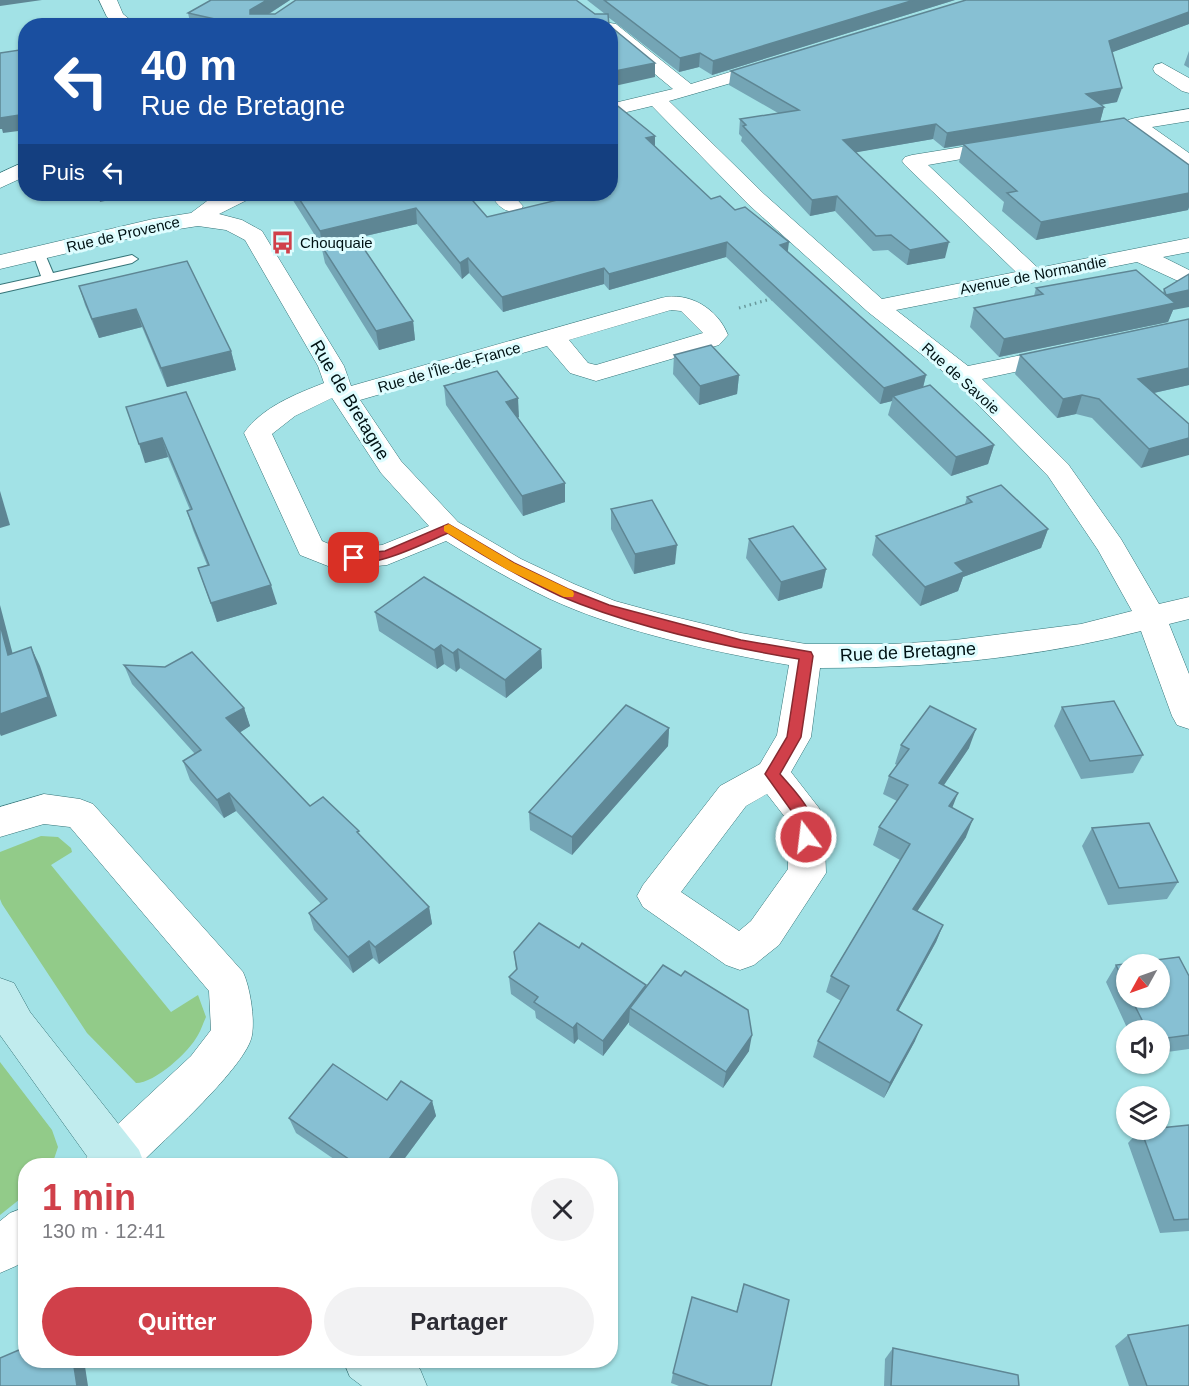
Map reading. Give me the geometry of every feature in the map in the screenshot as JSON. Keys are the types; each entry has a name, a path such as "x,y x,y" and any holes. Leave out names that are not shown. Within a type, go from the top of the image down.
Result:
{"main road":[{"path":"0,996 16,1025 110,1158"},
{"path":"378,1368 403,1386"}],"street":[{"path":"108,0 117,18"},
{"path":"594,14 599,18"},
{"path":"618,34 688,91"},
{"path":"618,108 688,91 787,60"},
{"path":"1162,69 1189,87"},
{"name":"Rue de Savoie","path":"656,99 756,199 877,307 963,375 1058,470 1111,546 1151,616 1189,716"},
{"path":"1112,128 1189,115"},
{"path":"1135,124 1189,163"},
{"path":"1029,142 912,161 1032,275"},
{"path":"0,182 18,172"},
{"name":"Rue de Provence","path":"0,262 153,226 198,219 226,201"},
{"name":"Rue de Bretagne","path":"198,219 217,220 234,225 254,236 331,366 341,392 391,467 448,528 510,566 563,592 606,609 741,645 806,656 893,656 955,652 1081,635 1151,616 1189,609"},
{"name":"Avenue de Normandie","path":"877,307 1189,245"},
{"path":"1140,255 1189,279"},
{"name":"Rue de l'Île-de-France","path":"448,528 387,555 338,560 310,548 258,433 273,418 305,399 554,338 670,303 688,304 703,319"},
{"path":"554,338 579,368 596,373 710,340 716,335 712,327 703,319"},
{"path":"963,375 1087,349"},
{"path":"772,774 806,818 807,873 765,933 740,953 656,896 733,796 772,774 794,737 806,656"},
{"path":"0,822 44,809 80,814 229,985 232,1036 206,1070 119,1158"},
{"path":"0,1250 18,1236"}],"lane":[{"path":"39,254 48,278"},
{"path":"0,289 132,259"}],"path":[{"path":"703,319 779,296"}],"green space":[{"path":"41,836 58,837 71,848 72,852 51,865 171,1012 198,995 206,1017 194,1042 171,1065 144,1082 136,1083 87,1033 2,904 0,899 0,852"},
{"path":"0,1062 52,1130 58,1147 54,1158 18,1158 18,1201 0,1215"}],"building":[{"path":"211,0 267,0 250,10 250,14 275,14 296,0 576,0 595,14 608,14 608,18 210,18 188,13"},
{"path":"604,0 914,0 713,61 700,53 680,58"},
{"path":"966,0 1189,0 1189,12 1109,41 1122,88 1086,94 1104,107 947,133 936,124 843,140 949,242 910,250 891,235 876,236 837,196 812,200 743,126 746,125 740,119 799,110 731,71"},
{"path":"618,33 655,63 618,70"},
{"path":"18,50 18,115 0,118 0,53"},
{"path":"618,106 655,136 646,138 711,199 720,196 735,210 745,207 789,242 780,245 926,375 884,388 727,242 609,274 604,268 502,297 468,258 460,263 416,208 320,231 301,201 473,201 487,217 554,201 618,201"},
{"path":"1124,118 1189,165 1189,193 1041,222 1007,193 1017,191 963,144"},
{"path":"356,237 413,321 376,331 321,245"},
{"path":"187,261 231,351 161,368 136,309 92,319 79,286"},
{"path":"1136,270 1175,303 1004,339 974,308 1043,294 1036,288"},
{"path":"1189,274 1189,290 1166,295 1164,289"},
{"path":"1189,319 1189,368 1138,379 1189,424 1189,438 1149,449 1099,399 1082,395 1063,399 1020,355"},
{"path":"711,345 739,375 700,386 674,355"},
{"path":"497,371 518,398 506,402 565,483 522,496 444,386"},
{"path":"930,385 994,445 956,457 893,396"},
{"path":"186,392 271,585 211,603 198,568 209,565 187,511 192,509 162,438 139,444 126,407"},
{"path":"1001,485 1048,529 955,563 964,572 925,587 876,536 972,502 967,497"},
{"path":"652,500 677,545 635,554 611,509"},
{"path":"793,526 826,569 781,582 749,539"},
{"path":"424,577 541,649 505,680 458,649 453,653 441,645 434,650 375,612"},
{"path":"0,624 8,655 31,647 48,697 0,714"},
{"path":"192,652 244,708 226,718 310,806 323,797 359,831 357,832 429,907 375,947 369,941 348,957 309,913 327,899 229,793 217,800 183,761 201,750 124,665 165,667"},
{"path":"1114,701 1143,755 1090,761 1062,707"},
{"path":"626,705 669,728 572,837 529,812"},
{"path":"930,706 976,729 939,783 958,793 949,806 973,819 913,909 943,925 897,1010 922,1025 890,1083 818,1041 849,986 831,976 910,844 879,827 908,785 889,776 909,749 901,745"},
{"path":"1149,823 1178,882 1119,888 1092,828"},
{"path":"539,923 579,948 582,943 646,985 603,1041 577,1023 573,1028 534,1002 538,997 509,977 517,969 514,952"},
{"path":"1179,957 1189,976 1189,1035 1170,1038 1170,1020 1142,1020 1136,1008 1170,1008 1170,958"},
{"path":"663,965 681,976 685,971 748,1010 752,1035 726,1072 630,1008"},
{"path":"333,1064 387,1100 401,1081 432,1101 390,1158 347,1158 289,1118"},
{"path":"1189,1125 1189,1219 1174,1220 1145,1140 1170,1140 1170,1127"},
{"path":"744,1284 789,1300 771,1386 709,1386 673,1373 692,1297 737,1312"},
{"path":"1189,1325 1189,1386 1147,1386 1128,1335"},
{"path":"893,1348 1018,1375 1019,1386 891,1386"},
{"path":"18,1350 18,1368 74,1368 77,1386 0,1386 0,1358"}],"slow traffic":[{"path":"449,528 510,566 568,594"}],"place":[{"name":"Chouquaie","path":"282,242"}],"route":[{"path":"354,558 387,555 448,528 510,566 563,592 606,609 741,645 806,656 794,737 772,774 806,818 806,837"}]}
